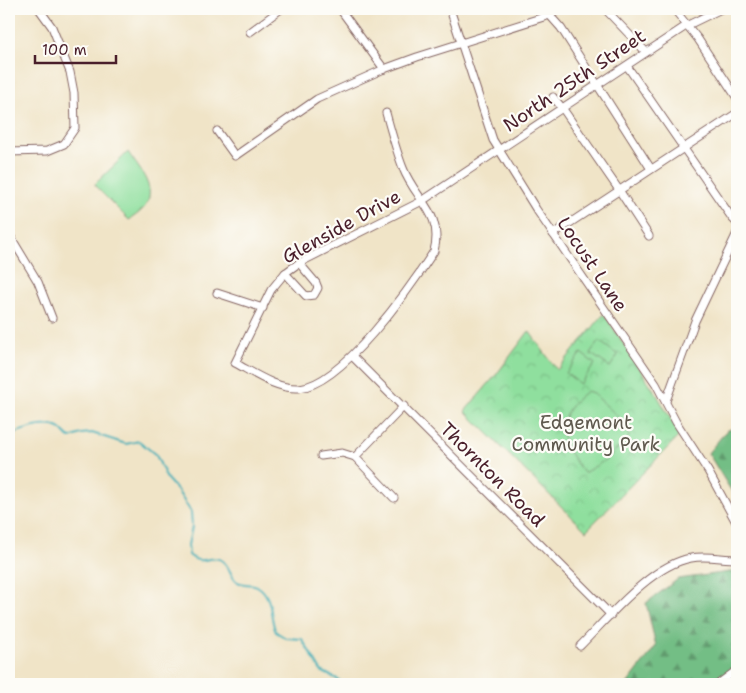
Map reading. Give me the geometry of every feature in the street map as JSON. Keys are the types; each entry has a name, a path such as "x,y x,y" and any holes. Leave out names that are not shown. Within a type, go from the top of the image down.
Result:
{"street":[{"path":"9,152 47,151 64,144 75,128 74,94 70,72 52,27 39,9"},
{"path":"250,32 281,9"},
{"path":"340,9 384,69"},
{"name":"Locust Lane","path":"450,9 493,140 498,150 666,401 676,422 708,471 737,524"},
{"path":"544,9 561,28 651,170"},
{"path":"217,131 235,156 317,99 384,69 550,15 557,9"},
{"path":"605,9 646,52"},
{"path":"674,9 698,39 737,98"},
{"name":"North 25th Street","path":"498,150 563,109 686,26 721,9"},
{"path":"627,66 737,223"},
{"path":"552,97 563,109 620,190 649,236"},
{"path":"352,356 371,335 434,251 437,239 435,222 403,170 386,113"},
{"path":"553,234 737,114"},
{"name":"Glenside Drive","path":"352,356 326,378 312,385 299,388 284,387 235,363 270,290 285,273 299,263 422,200 498,150"},
{"path":"666,401 695,321 737,232"},
{"path":"9,234 38,282 52,318"},
{"path":"285,273 306,296 314,295 318,288 316,283 299,263"},
{"path":"217,294 263,308"},
{"name":"Thornton Road","path":"352,356 611,615"},
{"path":"355,457 404,406"},
{"path":"321,456 342,453 355,457 394,498"},
{"path":"580,646 649,578 670,564 697,557 737,559"},
{"path":"718,684 737,670"}],"green space":[{"path":"128,152 144,176 149,190 146,206 129,220 95,184"},
{"name":"Edgemont Community Park","path":"604,314 657,395 680,435 586,531 465,411 496,375 529,331 557,370"},
{"path":"599,341 618,355 610,367 590,353"},
{"path":"581,353 595,364 580,384 566,373"},
{"path":"587,391 593,393 629,427 629,437 607,459 584,473 575,462 564,441 563,431 568,411"},
{"path":"737,428 737,500 708,453 727,430"},
{"path":"737,571 737,684 627,684 656,646 646,603 678,579"}],"waterway":[{"path":"9,436 27,429 47,425 61,429 70,438 92,433 126,444 139,441 156,455 167,479 177,490 191,512 192,527 188,545 189,555 197,560 215,558 222,560 235,580 243,584 257,586 262,590 269,601 276,632 286,638 302,639 321,671 343,684"}]}
